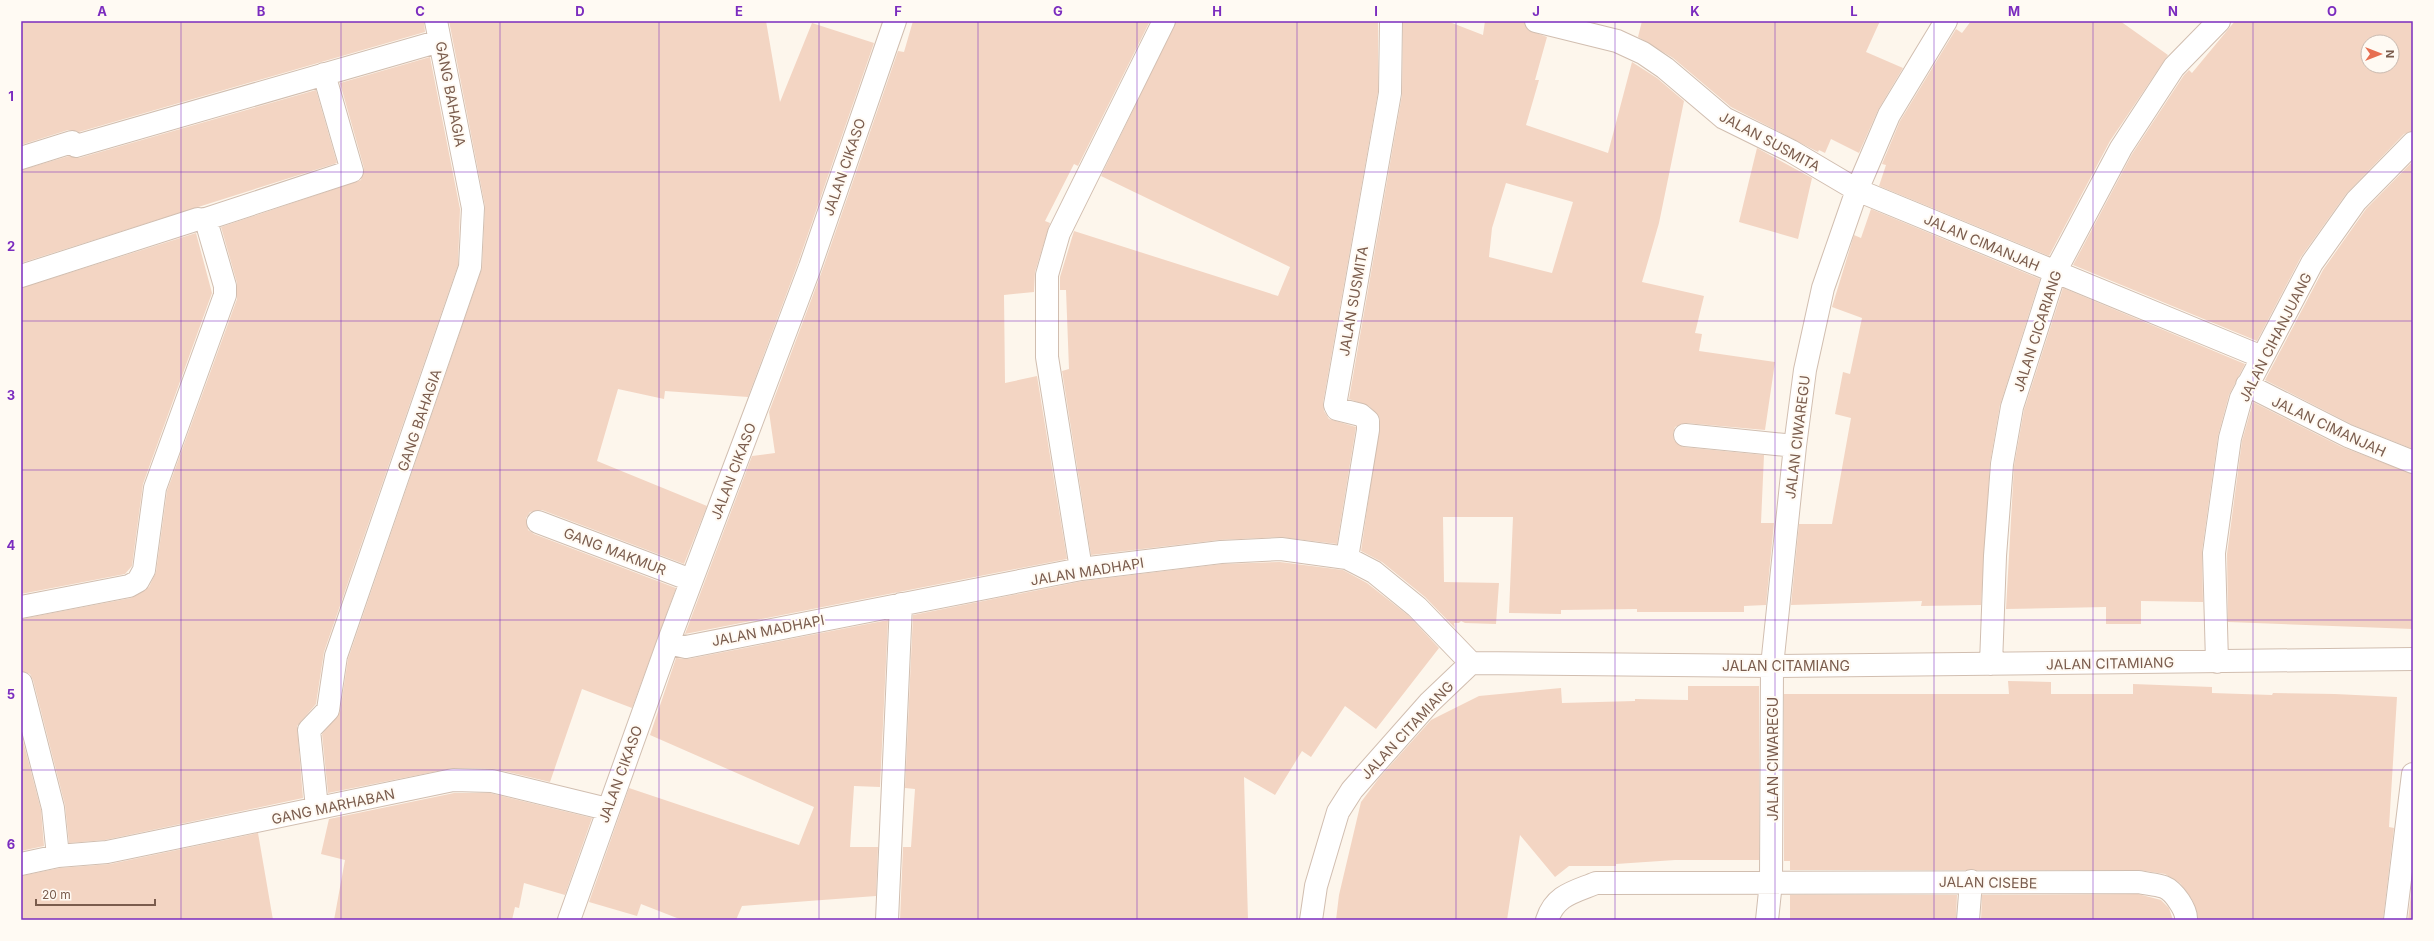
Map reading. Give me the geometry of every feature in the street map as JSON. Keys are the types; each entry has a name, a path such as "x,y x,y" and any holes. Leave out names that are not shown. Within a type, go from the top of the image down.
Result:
{"street":[{"name":"JALAN CIKASO","path":"569,920 607,809 668,643 810,267 895,21"},
{"path":"1081,569 1047,357 1047,275 1059,233 1164,21"},
{"name":"JALAN SUSMITA","path":"1347,558 1368,421 1361,415 1341,411 1337,409 1335,405 1390,93 1391,21"},
{"name":"JALAN SUSMITA","path":"1536,21 1617,41 1643,52 1665,68 1724,118 1792,151 1857,190"},
{"name":"JALAN CIWAREGU","path":"1767,920 1771,882 1772,666 1795,446 1805,370 1823,288 1857,190 1889,114 1946,21"},
{"name":"JALAN CICARIANG","path":"1991,664 1995,556 2002,464 2012,407 2055,272 2121,148 2174,67 2219,21"},
{"path":"21,158 72,142 76,146 324,74 438,31"},
{"name":"GANG BAHAGIA","path":"317,808 309,730 328,710 336,656 470,267 473,208 438,31"},
{"path":"21,276 121,242 198,219 203,220 352,171 324,74"},
{"name":"JALAN CIHANJUANG","path":"2217,662 2214,553 2230,438 2247,385 2312,263 2356,201 2413,143"},
{"name":"JALAN CIMANJAH","path":"1857,190 2262,356"},
{"path":"21,607 129,586 138,581 144,570 155,488 225,295 220,264 207,224 203,220"},
{"name":"JALAN CIMANJAH","path":"2247,385 2348,436 2413,462"},
{"path":"1685,435 1795,446"},
{"name":"GANG MAKMUR","path":"538,522 692,580"},
{"name":"JALAN MADHAPI","path":"668,643 686,647 1081,569 1221,552 1281,549 1347,558 1374,572 1417,607 1471,663"},
{"path":"887,920 901,604"},
{"name":"JALAN CITAMIANG","path":"1311,920 1318,879 1338,812 1352,790 1428,703 1471,663 1772,666 2413,659"},
{"path":"21,683 53,808 58,856"},
{"path":"2395,920 2413,774"},
{"name":"GANG MARHABAN","path":"21,864 58,856 107,852 453,780 492,781 607,809"},
{"path":"1968,920 1971,881"},
{"name":"JALAN CISEBE","path":"1547,920 1549,913 1562,896 1596,883 1971,881 2139,882 2166,887 2178,899 2186,916 2186,920"}],"building":[{"path":"21,21 424,21 425,32 79,132 68,130 21,145"},
{"path":"449,21 766,21 780,102 812,23 874,43 798,263 748,397 665,391 664,399 618,389 597,461 707,506 684,564 542,510 530,512 526,518 528,530 534,534 676,588 632,708 582,689 550,782 495,769 453,768 328,793 322,734 340,712 348,659 482,268 485,206"},
{"path":"913,21 1150,21 1078,166 1074,164 1045,221 1050,223 1035,272 1034,292 1004,295 1005,383 1037,376 1067,559 685,634 752,456 775,453 769,412 822,271 898,51 904,52"},
{"path":"1176,21 1378,21 1378,92 1323,403 1324,411 1329,419 1356,427 1337,544 1280,537 1219,540 1091,555 1062,371 1069,369 1066,290 1060,290 1060,277 1074,231 1278,296 1290,267 1101,176"},
{"path":"1403,21 1447,21 1483,35 1485,21 1524,21 1528,30 1547,37 1535,80 1539,80 1526,125 1608,153 1632,62 1657,78 1684,101 1659,223 1642,282 1704,296 1695,333 1702,334 1699,351 1775,362 1765,430 1686,423 1675,427 1673,434 1674,440 1683,447 1764,455 1761,523 1774,523 1766,605 1744,606 1744,612 1637,612 1637,609 1561,610 1561,614 1509,613 1513,517 1443,517 1444,582 1499,583 1496,624 1465,623 1461,621 1459,623 1454,623 1455,628 1425,597 1382,562 1361,551 1380,421 1379,416 1369,406 1349,399 1402,95","holes":["1506,183 1573,202 1552,273 1489,257 1492,228"]},
{"path":"1642,21 1880,21 1866,52 1903,68 1878,110 1859,153 1831,139 1825,153 1819,150 1818,152 1731,107 1673,58 1638,37"},
{"path":"1971,21 2120,21 2168,55 2110,141 2049,256 1879,186 1886,165 1882,164 1900,121 1956,29 1962,33"},
{"path":"2235,21 2413,21 2413,131 2404,134 2346,194 2301,257 2257,341 2073,265 2132,154 2184,75 2189,70 2192,73"},
{"path":"430,57 460,209 458,265 324,652 316,704 297,726 303,798 105,840 69,843 65,805 33,680 30,674 21,671 21,619 131,598 149,587 156,572 167,491 237,299 237,283 221,227 361,180 364,168 340,83"},
{"path":"316,90 337,163 21,263 21,170 69,156 79,158"},
{"path":"1757,148 1812,178 1798,239 1739,222"},
{"path":"2413,161 2413,449 2353,425 2265,380 2323,270 2366,209"},
{"path":"1871,209 2040,279 2000,405 1990,463 1981,605 1921,606 1922,601 1791,605 1799,524 1832,524 1851,418 1835,414 1843,372 1850,374 1862,318 1832,307 1854,235 1861,238"},
{"path":"196,233 212,293 143,484 132,566 125,574 21,594 21,288"},
{"path":"2063,288 2245,364 2229,395 2218,436 2202,551 2203,602 2141,601 2141,624 2106,624 2106,607 2006,609 2014,466 2024,410"},
{"path":"2253,402 2342,447 2413,474 2413,629 2228,622 2227,554 2242,441"},
{"path":"1280,562 1343,570 1367,583 1409,616 1439,648 1376,729 1345,706 1311,757 1302,751 1275,795 1244,777 1248,920 900,920 903,847 911,847 915,789 905,788 913,615 1083,581 1222,564"},
{"path":"888,620 880,787 854,786 850,847 878,847 876,896 742,906 736,920 682,920 641,904 637,916 589,902 629,788 799,845 814,807 650,735 676,658 688,659"},
{"path":"2008,681 2051,682 2051,694 2133,694 2133,684 2212,687 2212,693 2272,695 2273,693 2335,694 2397,697 2389,827 2394,828 2383,920 2198,920 2193,901 2180,883 2165,874 2139,870 1790,870 1790,861 1784,861 1784,694 2009,694"},
{"path":"1688,686 1759,686 1759,860 1675,860 1616,864 1616,866 1569,866 1555,877 1520,835 1507,920 1336,920 1339,895 1361,802 1379,778 1431,720 1479,696 1561,688 1562,703 1635,701 1635,699 1688,700"},
{"path":"21,733 41,810 44,846 21,851"},
{"path":"454,793 490,793 592,818 565,895 524,883 519,908 515,907 512,920 334,920 345,860 321,854 329,819"},
{"path":"258,833 273,920 21,920 21,876 60,868 110,864"},
{"path":"2413,876 2413,920 2408,920"},
{"path":"2138,894 2161,900 2169,908 2173,920 1981,920 1982,895"},
{"path":"1790,895 1957,895 1956,920 1790,920"}]}
